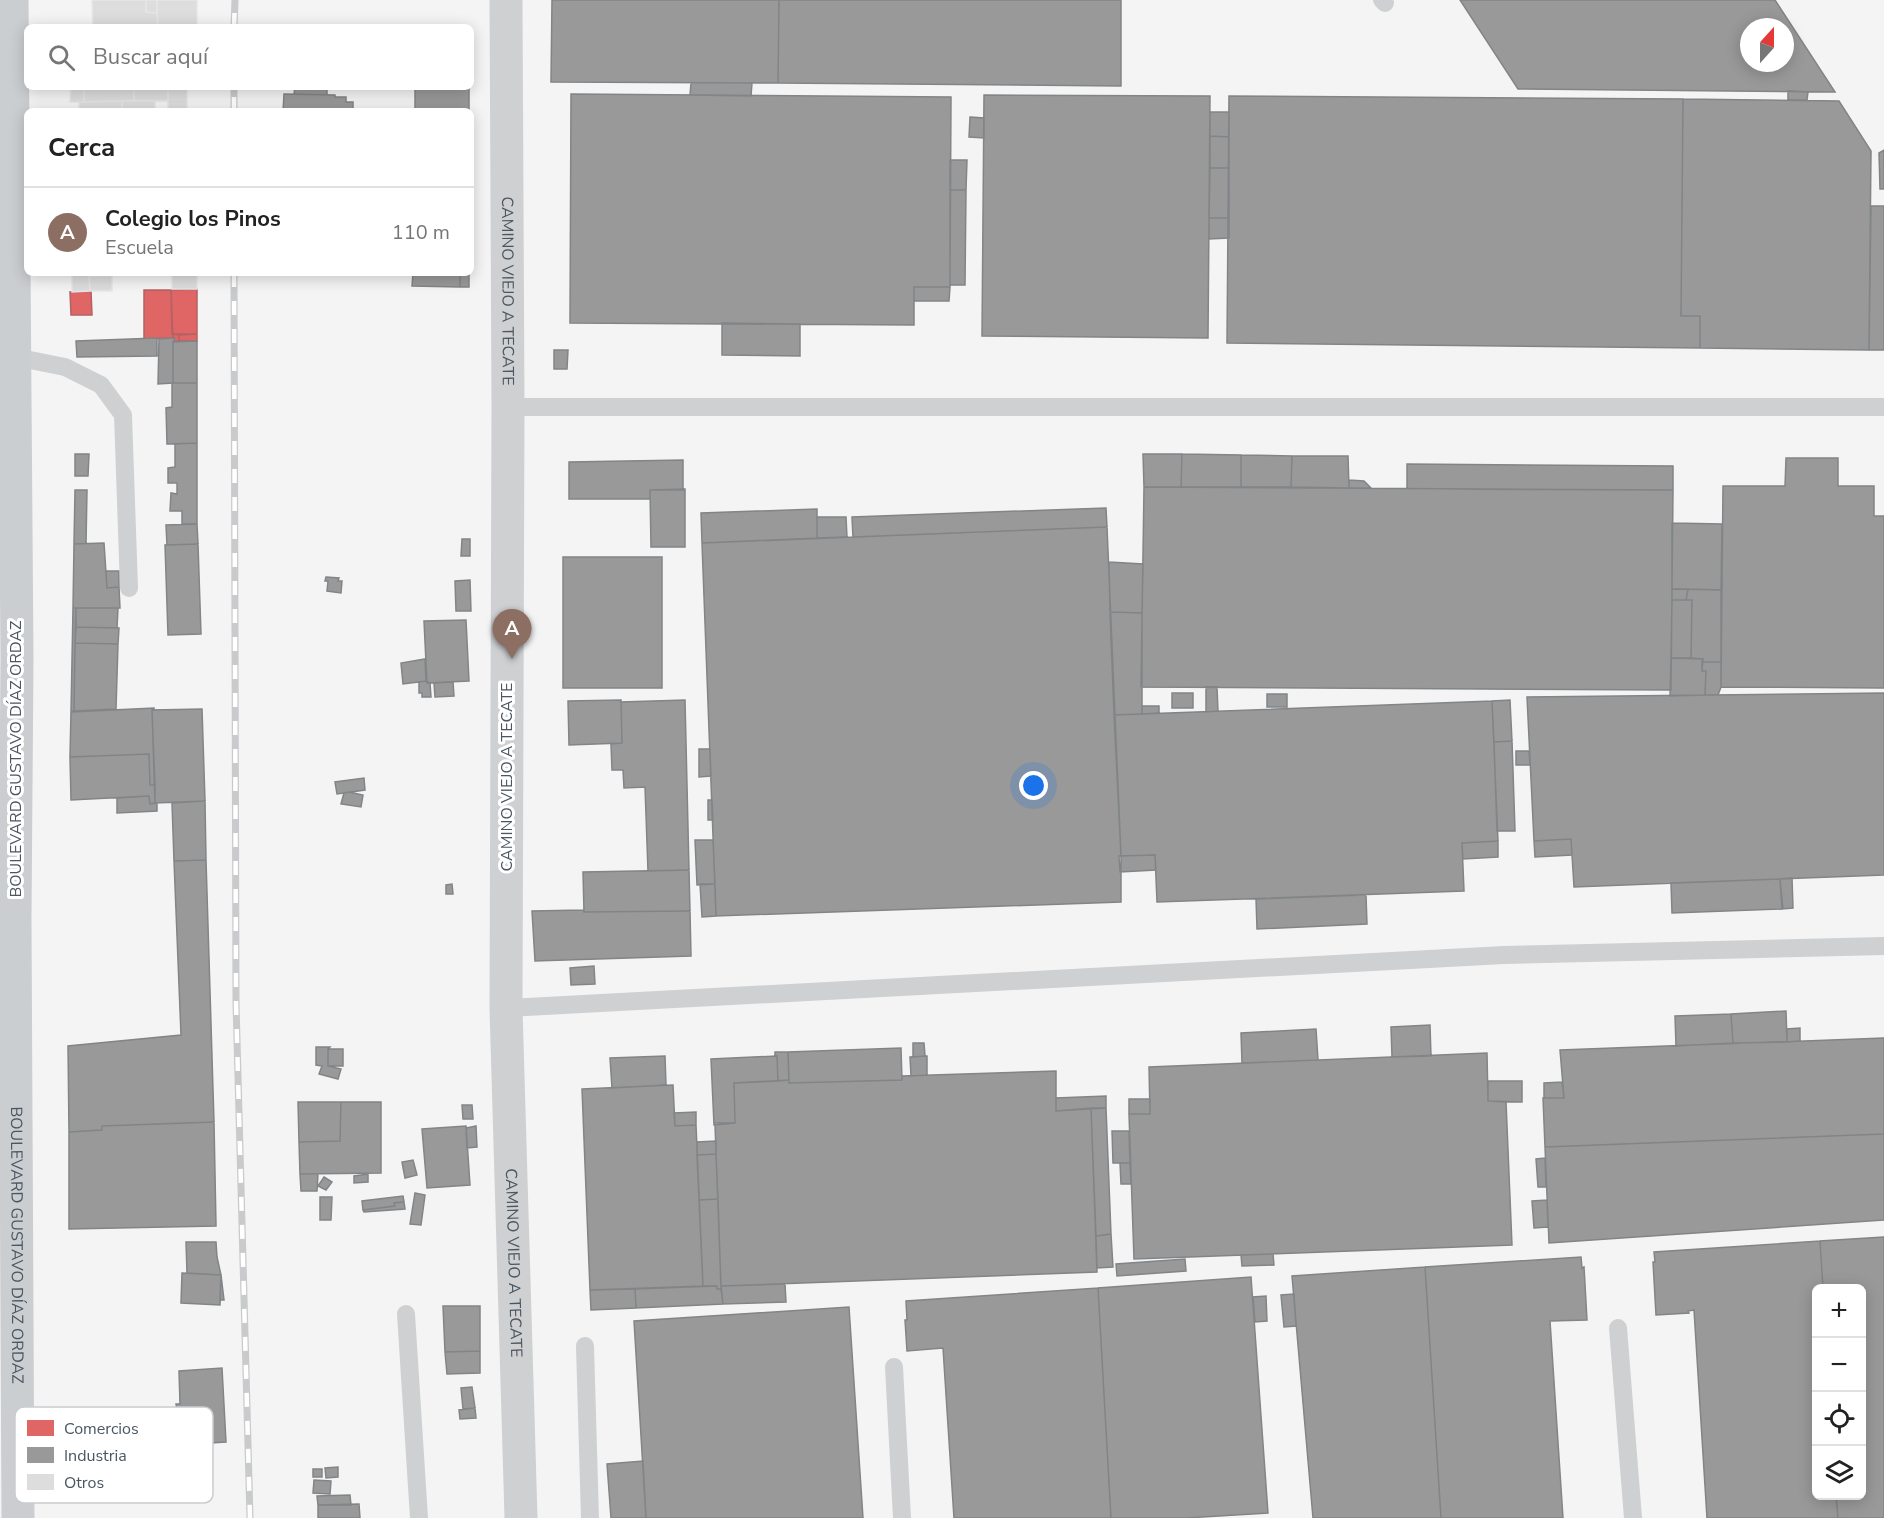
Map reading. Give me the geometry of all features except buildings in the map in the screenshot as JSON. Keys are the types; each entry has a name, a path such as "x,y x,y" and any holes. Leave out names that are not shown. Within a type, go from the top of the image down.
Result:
{"main road":[{"name":"BOULEVARD GUSTAVO DÍAZ ORDAZ","path":"12,0 18,1407"},
{"name":"BOULEVARD GUSTAVO DÍAZ ORDAZ","path":"18,1503 18,1518"}],"street":[{"name":"CAMINO VIEJO A TECATE","path":"506,0 508,407 506,1008 520,1518"}],"lane":[{"path":"15,357 65,368 101,385 123,415 129,588"},
{"path":"508,407 1884,407"},
{"path":"506,1008 1504,955 1884,946"},
{"path":"406,1314 419,1518"},
{"path":"1618,1328 1633,1518"},
{"path":"585,1346 590,1518"},
{"path":"894,1367 902,1518"}],"railway":[{"path":"234,24 235,0"},
{"path":"234,90 234,108"},
{"path":"234,276 236,1003 250,1518"}],"place":[{"name":"Colegio los Pinos","path":"512,659"}]}
